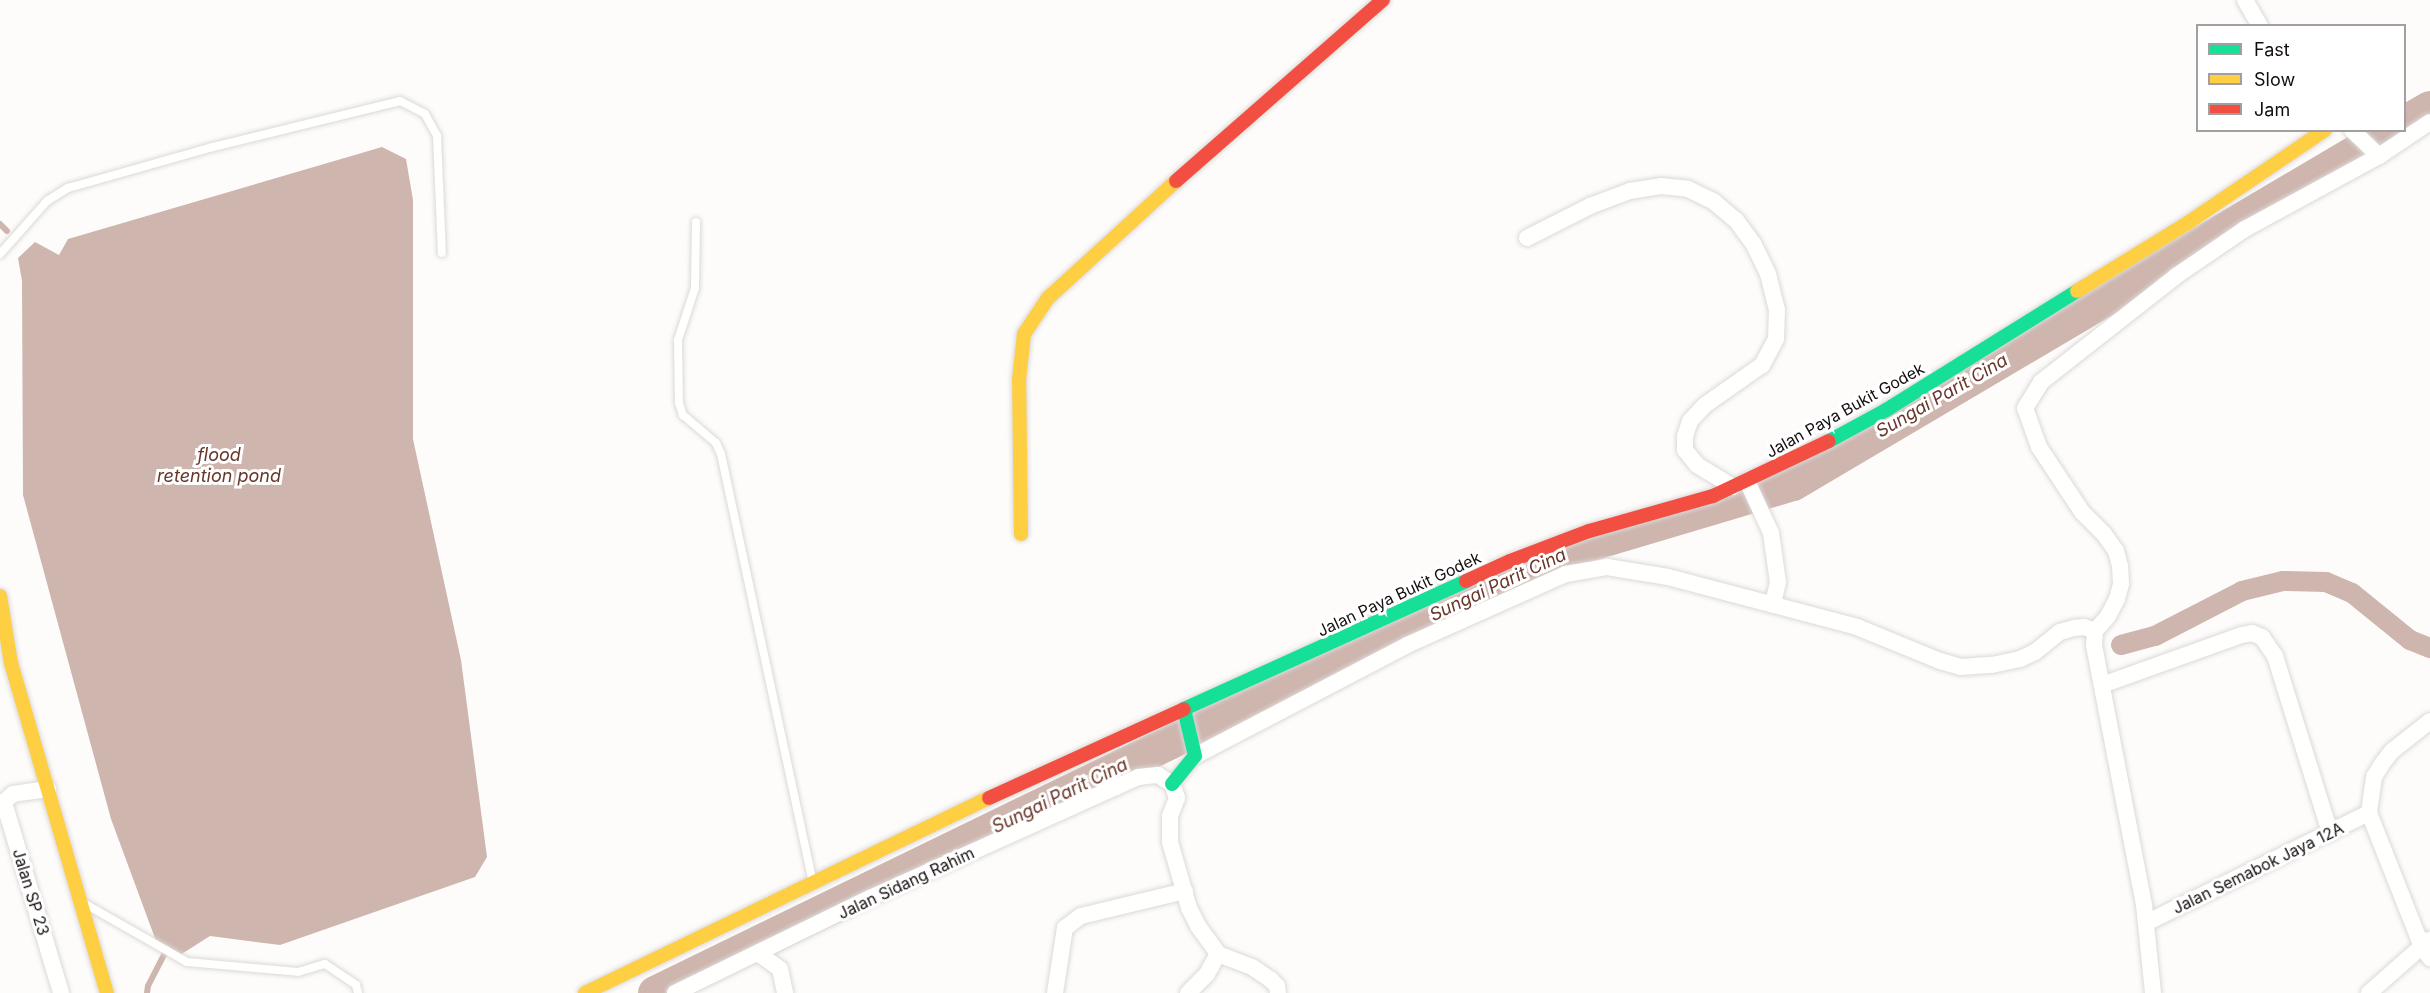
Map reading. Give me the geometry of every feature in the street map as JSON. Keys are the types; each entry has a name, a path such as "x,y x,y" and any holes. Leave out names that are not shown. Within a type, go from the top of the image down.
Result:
{"street":[{"path":"1021,534 1019,380 1024,334 1048,298 1229,132 1383,0"},
{"path":"2245,0 2259,24"},
{"path":"2153,993 2146,923 2094,645 2095,631 2108,616 2117,599 2121,584 2120,566 2116,551 2104,534 2082,512 2039,447 2025,408 2041,382 2176,276 2245,228 2430,122"},
{"name":"Jalan Paya Bukit Godek","path":"585,993 1024,782 1185,712 1224,689 1286,665 1510,561 1589,531 1744,486 1886,410 2189,222 2322,132"},
{"path":"2354,132 2375,152"},
{"path":"1527,238 1590,206 1630,191 1661,186 1688,189 1713,201 1736,220 1753,243 1768,274 1777,310 1776,339 1762,365 1705,405 1690,421 1685,436 1685,450 1697,465 1744,486 1760,511 1771,533 1778,582 1774,602"},
{"path":"1184,768 1407,645 1566,574 1607,567 1668,577 1774,602 1857,627 1940,661 1961,666 1992,665 2020,659 2036,652 2060,632 2084,627 2095,631"},
{"path":"0,602 11,663 107,993"},
{"path":"2102,685 2242,635 2252,633 2262,637 2275,656 2330,833"},
{"path":"1185,712 1184,768 1170,816 1170,842 1185,891 1197,926 1218,954 1252,967 1270,979 1277,986 1278,993"},
{"path":"2369,993 2427,948 2369,813 2374,777 2382,764 2392,751 2430,721"},
{"name":"Jalan Sidang Rahim","path":"675,993 881,893 1138,777 1158,776 1184,768"},
{"name":"Jalan SP 23","path":"48,789 13,794 5,801 5,806 61,993"},
{"name":"Jalan Semabok Jaya 12A","path":"2146,923 2369,813"},
{"path":"1055,993 1065,928 1081,916 1185,891"},
{"path":"758,953 780,969 785,993"},
{"path":"1188,993 1207,974 1218,954"}],"lane":[{"path":"0,254 46,201 68,188 208,148 400,101 425,114 437,136 442,253"},
{"path":"696,222 694,288 678,340 679,403 683,416 716,443 721,454 813,883"},
{"path":"81,902 187,962 298,972 326,964 356,985 358,993"}],"water":[{"name":"flood retention pond","path":"382,147 406,159 413,200 413,439 461,660 487,857 475,877 280,945 210,936 180,955 156,941 111,819 23,495 22,281 18,258 35,242 59,255 68,239"}],"waterway":[{"name":"Sungai Parit Cina","path":"2406,122 2430,108"},
{"name":"Sungai Parit Cina","path":"655,993 1558,554 1793,484 2390,132"},
{"path":"0,224 7,231"},
{"path":"2121,645 2155,636 2242,591 2283,581 2326,582 2352,593 2410,640 2430,648"},
{"path":"147,993 148,986 168,947"}],"traffic: fast":[{"path":"1829,441 1886,410 2077,291"},
{"path":"1172,784 1195,756 1184,709 1466,581"}],"traffic: slow":[{"path":"2077,291 2189,222 2322,132"},
{"path":"1021,534 1019,380 1024,334 1048,298 1176,181"},
{"path":"0,596 11,663 107,993"},
{"path":"585,993 989,798"}],"traffic: jam":[{"path":"1176,181 1383,0"},
{"path":"1466,581 1510,561 1589,531 1713,496 1829,441"},
{"path":"989,798 1184,709"}]}
